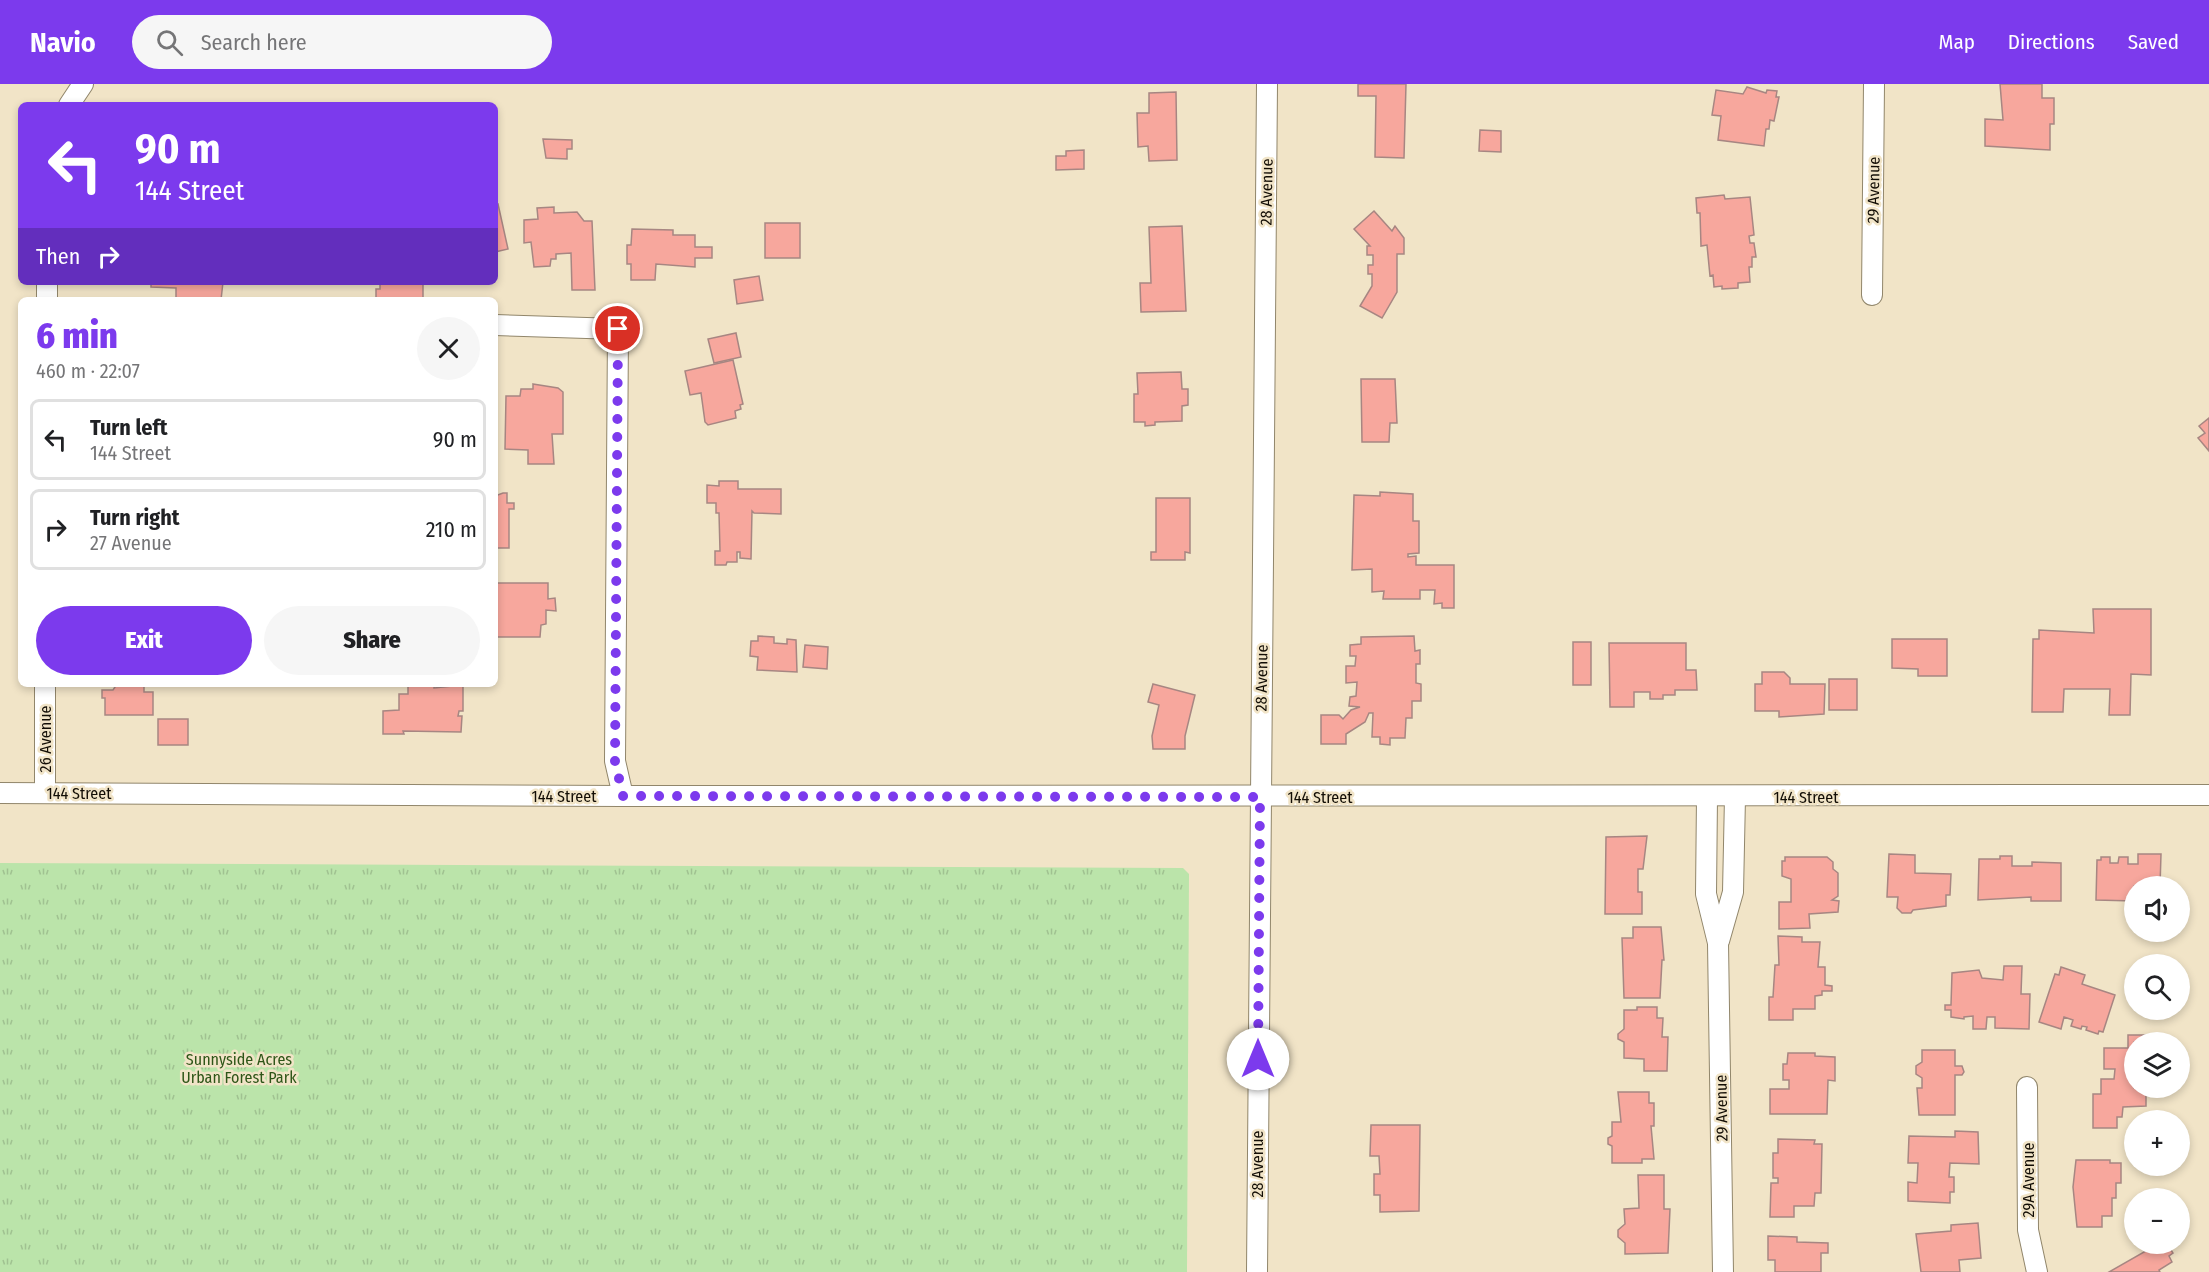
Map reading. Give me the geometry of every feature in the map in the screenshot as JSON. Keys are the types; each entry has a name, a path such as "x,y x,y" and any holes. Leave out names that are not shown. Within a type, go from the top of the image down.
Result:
{"street":[{"path":"71,102 83,84"},
{"name":"28 Avenue","path":"1257,1272 1267,84"},
{"name":"29 Avenue","path":"1872,295 1874,84"},
{"path":"498,325 618,329 615,761 623,796"},
{"name":"26 Avenue","path":"45,687 45,793"},
{"name":"144 Street","path":"0,793 1260,797 2209,795"},
{"name":"29 Avenue","path":"1707,797 1706,894 1718,943 1723,1272"},
{"name":"29 Avenue","path":"1718,943 1733,892 1735,797"},
{"name":"29A Avenue","path":"2027,1087 2028,1230 2037,1272"}],"green space":[{"name":"Sunnyside Acres Urban Forest Park","path":"0,863 1183,868 1189,874 1187,1272 0,1272"}],"building":[{"path":"1358,84 1406,84 1404,158 1375,157 1376,96 1358,96"},
{"path":"2000,84 2042,84 2042,98 2054,98 2054,124 2050,124 2050,150 1985,146 1985,119 2003,120"},
{"path":"1747,87 1766,93 1767,90 1777,91 1776,97 1779,97 1774,121 1770,120 1769,129 1766,129 1764,146 1718,140 1721,116 1712,115 1716,90 1743,94"},
{"path":"1176,92 1177,160 1149,161 1148,146 1138,147 1137,113 1149,113 1149,93"},
{"path":"1480,130 1501,131 1501,152 1479,151"},
{"path":"543,139 572,140 572,149 567,149 567,159 546,158"},
{"path":"1084,150 1084,169 1056,170 1056,156 1066,156 1066,151"},
{"path":"1724,195 1725,199 1750,197 1754,235 1749,236 1750,243 1754,243 1756,257 1752,257 1752,267 1749,267 1750,282 1738,283 1738,288 1714,287 1713,275 1710,276 1707,245 1701,246 1700,213 1697,213 1696,198"},
{"path":"498,204 508,249 498,251"},
{"path":"554,207 554,213 577,212 584,221 592,221 595,290 572,290 571,253 556,254 556,259 551,259 550,266 534,267 531,242 524,243 524,220 538,219 537,208"},
{"path":"1374,211 1392,231 1395,226 1404,238 1404,254 1397,254 1397,292 1382,318 1360,306 1372,286 1372,274 1368,274 1368,265 1373,265 1373,255 1367,255 1367,246 1370,246 1354,229"},
{"path":"765,223 800,223 800,258 765,258"},
{"path":"1182,226 1186,311 1141,312 1140,283 1151,283 1149,227"},
{"path":"632,229 673,230 673,235 695,235 695,247 712,247 712,258 695,258 695,267 656,264 655,280 631,280 631,264 627,264 627,245 631,245"},
{"path":"759,276 763,300 737,304 734,280"},
{"path":"151,285 223,285 221,297 176,297 176,288 151,287"},
{"path":"380,285 423,285 423,297 376,297 376,289 380,289"},
{"path":"736,333 741,357 714,363 708,339"},
{"path":"733,360 743,404 740,405 741,409 735,411 736,418 708,425 705,422 701,393 690,395 685,371"},
{"path":"1181,372 1182,389 1188,389 1188,405 1182,406 1182,421 1155,422 1155,425 1145,426 1145,422 1134,422 1134,394 1138,394 1137,373"},
{"path":"1361,379 1395,379 1397,423 1390,423 1389,442 1362,442"},
{"path":"533,384 558,388 563,392 563,434 552,434 554,464 528,464 528,450 505,449 506,396 520,396 521,389 533,389"},
{"path":"2209,418 2209,451 2198,438 2205,433 2199,426"},
{"path":"719,481 738,481 738,489 781,489 781,514 752,511 751,559 740,558 740,552 737,552 737,562 715,565 715,551 720,551 719,513 716,513 716,503 707,503 707,485 719,486"},
{"path":"1380,492 1413,494 1413,521 1419,521 1419,553 1408,554 1408,557 1416,556 1416,565 1454,565 1454,608 1442,608 1442,603 1434,604 1435,590 1420,590 1420,599 1383,599 1384,591 1372,592 1372,569 1352,570 1354,495 1380,496"},
{"path":"507,493 507,503 514,503 514,509 509,509 509,548 498,548 498,495"},
{"path":"1156,498 1190,498 1190,553 1185,552 1185,560 1151,560 1151,552 1156,552"},
{"path":"498,583 548,583 548,599 555,598 556,611 546,610 546,624 541,625 540,637 498,637"},
{"path":"2093,609 2151,609 2151,675 2131,674 2130,715 2109,715 2110,689 2064,689 2063,712 2032,712 2033,639 2039,639 2039,630 2094,633"},
{"path":"758,636 774,637 774,643 787,644 787,639 796,640 797,672 757,670 758,657 750,656 751,641 758,641"},
{"path":"1414,636 1415,651 1420,650 1420,664 1416,664 1416,683 1421,684 1421,701 1412,701 1412,718 1406,718 1405,738 1390,738 1390,745 1380,744 1380,737 1372,737 1373,713 1369,713 1365,722 1346,734 1346,744 1321,744 1321,715 1339,715 1343,719 1351,710 1360,707 1349,706 1350,697 1356,696 1357,682 1346,683 1346,666 1355,666 1356,656 1350,656 1350,645 1361,644 1361,637"},
{"path":"1892,639 1947,639 1947,676 1918,676 1918,669 1892,668"},
{"path":"1573,642 1591,642 1591,685 1573,685"},
{"path":"1609,643 1686,643 1686,670 1696,670 1697,690 1675,690 1675,695 1663,695 1663,699 1650,699 1650,692 1634,692 1634,707 1610,707"},
{"path":"805,645 828,647 827,669 803,667"},
{"path":"1762,672 1784,672 1790,678 1790,684 1825,684 1824,714 1779,717 1779,711 1755,711 1755,684 1762,684"},
{"path":"1829,679 1857,679 1857,710 1829,710"},
{"path":"1153,684 1195,695 1185,736 1185,749 1153,749 1152,736 1159,705 1148,702"},
{"path":"115,687 144,687 144,692 153,692 153,715 105,715 105,698 102,698 102,690 113,690"},
{"path":"408,687 463,687 463,711 459,711 458,716 462,716 461,732 403,731 404,734 383,734 383,711 399,710 399,694 408,694"},
{"path":"158,719 188,719 188,745 158,745"},
{"path":"1647,836 1643,869 1638,869 1638,892 1642,892 1642,914 1605,914 1606,837"},
{"path":"1889,854 1915,855 1915,873 1951,874 1950,895 1946,895 1946,906 1902,913 1897,908 1898,897 1887,897"},
{"path":"2138,854 2161,854 2160,876 2124,876 2124,901 2096,900 2097,860 2101,860 2101,857 2110,857 2110,863 2118,863 2119,857 2128,857 2128,864 2138,864"},
{"path":"2000,856 2012,856 2012,866 2032,866 2032,862 2061,863 2061,901 2031,901 2031,897 1978,900 1979,859 2000,859"},
{"path":"1785,857 1827,857 1833,862 1833,869 1838,873 1838,896 1832,900 1839,901 1838,912 1809,914 1810,928 1779,929 1779,902 1791,902 1791,879 1782,876 1782,861 1785,861"},
{"path":"1633,927 1661,927 1664,960 1662,960 1660,998 1624,998 1622,938 1633,938"},
{"path":"1778,936 1802,937 1802,942 1820,942 1818,967 1825,967 1825,985 1832,986 1832,991 1822,991 1822,995 1815,996 1815,1009 1793,1009 1793,1020 1769,1020 1769,997 1773,997 1775,965 1779,965"},
{"path":"2004,966 2022,966 2021,994 2030,994 2029,1029 1995,1028 1995,1017 1987,1017 1986,1029 1973,1029 1973,1016 1964,1017 1964,1019 1951,1017 1951,1010 1945,1010 1945,1005 1951,1005 1952,973 1979,970 1982,978 2003,980"},
{"path":"2061,967 2085,975 2082,984 2115,995 2103,1032 2099,1031 2098,1034 2086,1030 2087,1027 2082,1026 2081,1029 2071,1026 2073,1020 2064,1017 2061,1029 2039,1022 2055,974 2059,975"},
{"path":"1637,1007 1657,1007 1657,1018 1663,1018 1662,1037 1668,1037 1667,1071 1644,1071 1644,1059 1624,1058 1624,1042 1618,1039 1618,1034 1624,1029 1624,1010 1637,1010"},
{"path":"2104,1048 2124,1048 2124,1098 2146,1098 2146,1106 2123,1107 2122,1117 2117,1117 2117,1128 2093,1128 2093,1094 2101,1094 2101,1079 2114,1079 2115,1069 2104,1069"},
{"path":"1922,1050 1955,1050 1955,1066 1962,1066 1964,1072 1962,1075 1955,1075 1955,1115 1919,1115 1917,1088 1922,1088 1922,1078 1916,1074 1916,1066 1922,1062"},
{"path":"1788,1053 1815,1053 1815,1056 1835,1057 1835,1081 1828,1080 1827,1114 1770,1114 1770,1089 1789,1089 1789,1080 1783,1080 1783,1064 1787,1064"},
{"path":"1618,1092 1649,1092 1649,1103 1654,1103 1654,1126 1651,1126 1654,1159 1642,1159 1642,1163 1612,1163 1612,1146 1608,1144 1608,1138 1612,1136 1612,1122 1621,1122"},
{"path":"1371,1125 1420,1125 1419,1211 1380,1212 1380,1195 1374,1195 1374,1174 1380,1174 1379,1156 1370,1156"},
{"path":"1955,1131 1978,1132 1979,1164 1950,1163 1949,1177 1954,1177 1954,1192 1950,1192 1950,1203 1908,1201 1908,1182 1917,1183 1918,1163 1908,1163 1909,1136 1955,1137"},
{"path":"1778,1139 1815,1140 1814,1144 1822,1144 1821,1193 1815,1193 1814,1206 1794,1206 1794,1217 1770,1217 1771,1183 1778,1183 1778,1178 1773,1178 1773,1153 1778,1153"},
{"path":"2076,1160 2110,1160 2110,1163 2121,1163 2121,1183 2116,1183 2116,1198 2112,1198 2112,1216 2102,1216 2102,1227 2077,1227 2073,1187"},
{"path":"1638,1175 1664,1175 1664,1209 1670,1209 1668,1253 1625,1254 1625,1243 1618,1237 1618,1230 1625,1224 1624,1209 1639,1208"},
{"path":"1978,1223 1981,1258 1959,1260 1960,1272 1921,1272 1916,1234 1951,1231 1951,1225"},
{"path":"1768,1236 1797,1237 1797,1242 1828,1243 1828,1253 1821,1253 1821,1272 1775,1272 1775,1260 1768,1260"},
{"path":"2140,1254 2172,1254 2169,1256 2172,1262 2159,1270 2160,1272 2109,1272"}],"route":[{"path":"618,329 615,761 623,796 1260,797 1258,1059"}]}
